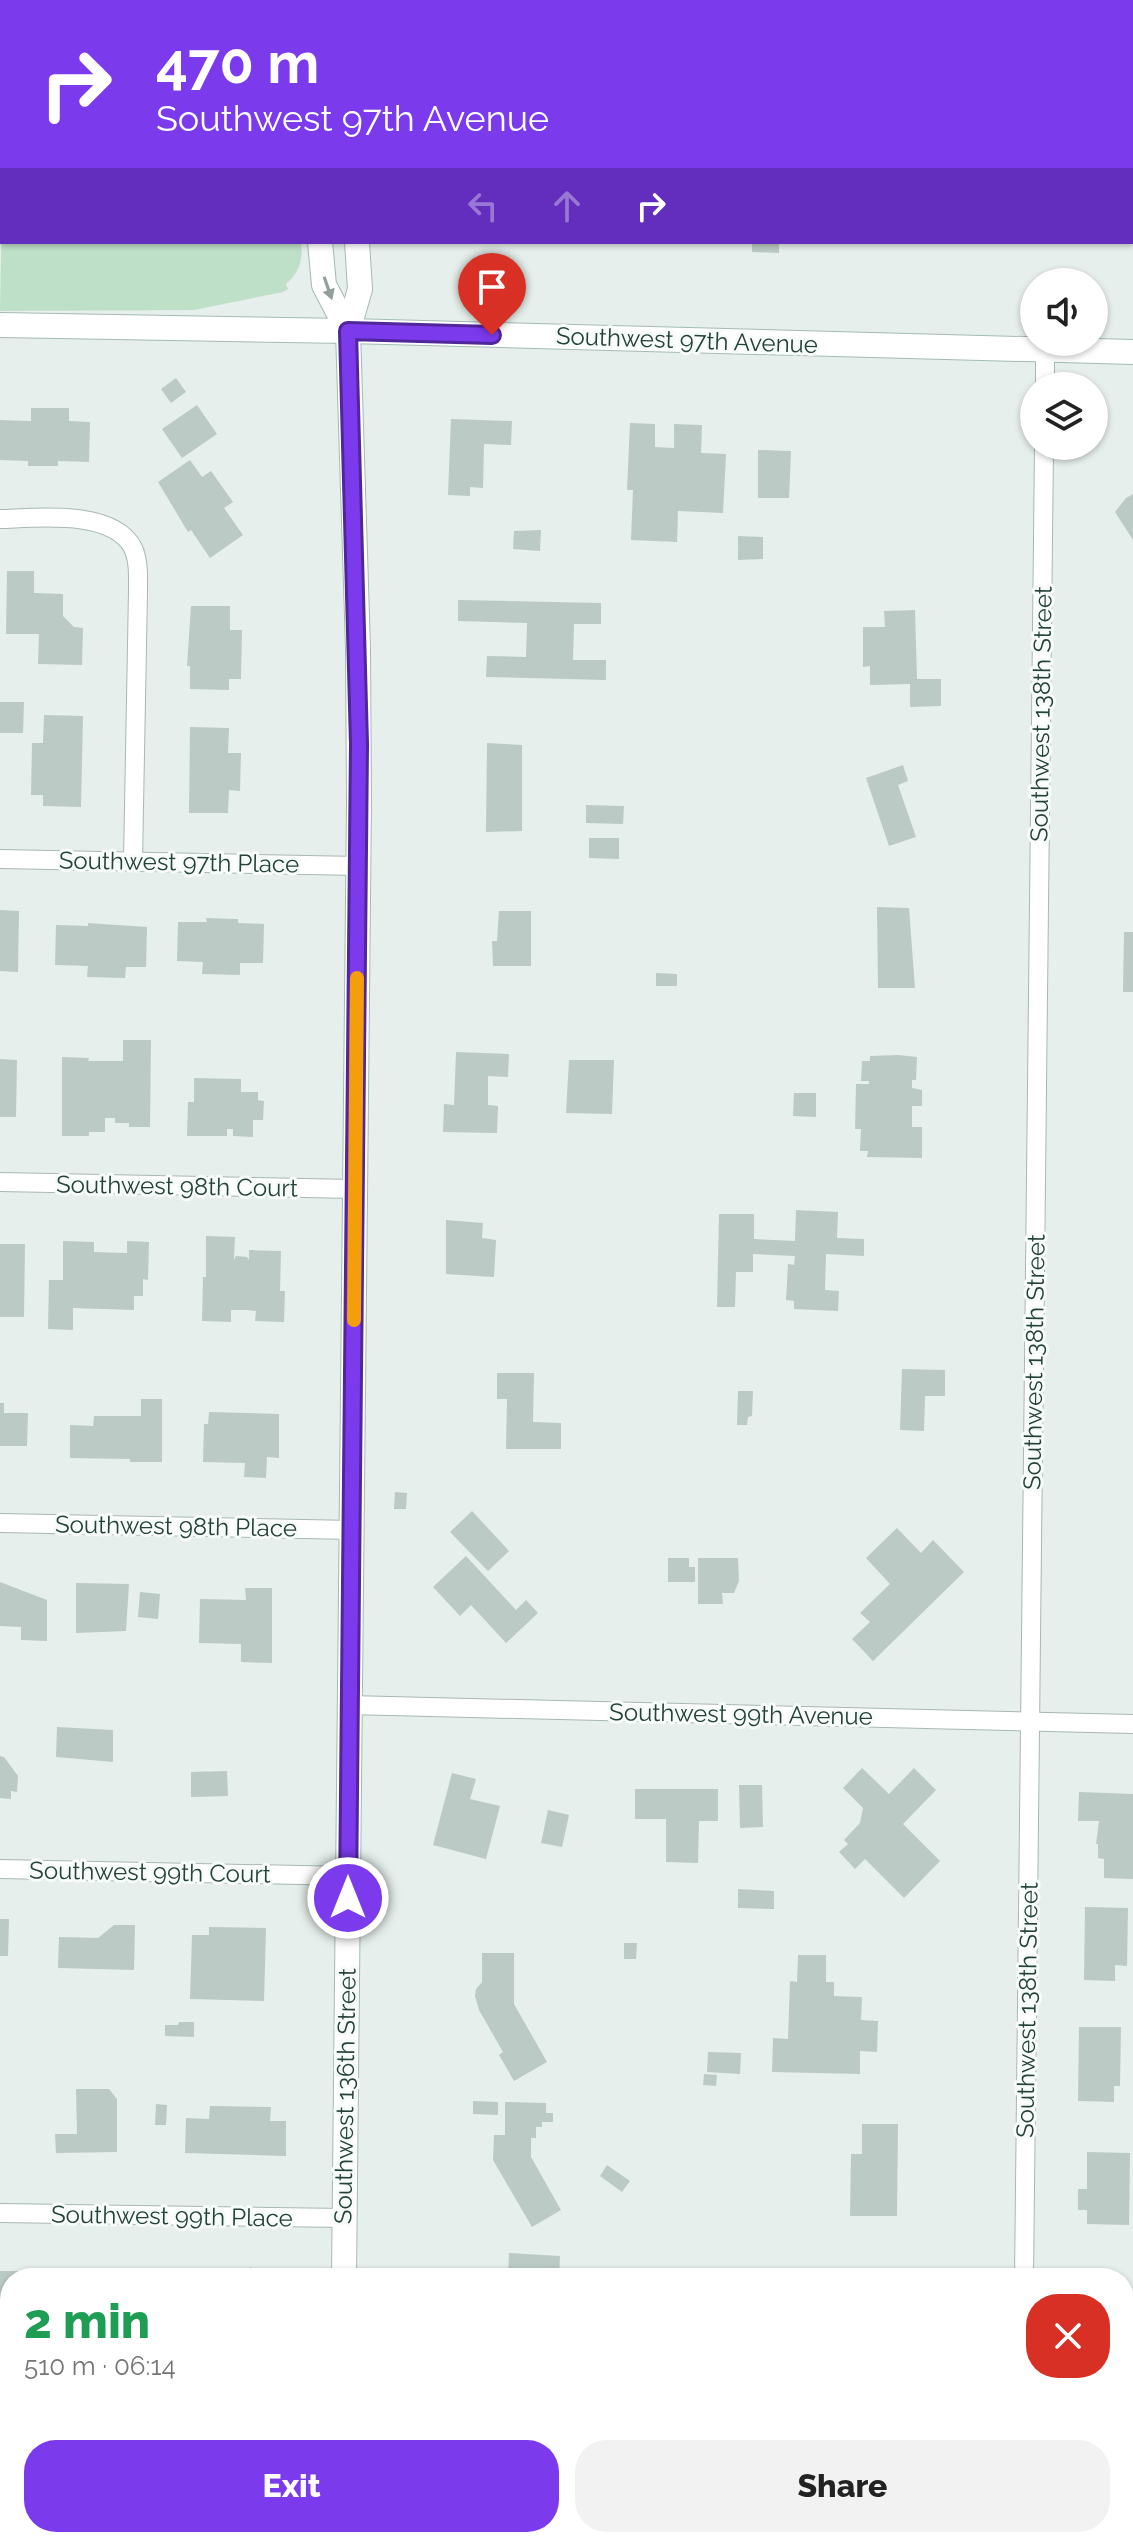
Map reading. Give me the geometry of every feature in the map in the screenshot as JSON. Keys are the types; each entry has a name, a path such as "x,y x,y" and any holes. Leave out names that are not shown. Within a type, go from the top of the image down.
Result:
{"street":[{"name":"Southwest 136th Street","path":"320,244 324,285 348,331"},
{"name":"Southwest 136th Street","path":"344,2268 359,866 358,678 348,331 360,289 357,244"},
{"name":"Southwest 97th Avenue","path":"0,325 348,331 1020,350"},
{"name":"Southwest 97th Avenue","path":"1108,352 1133,352"},
{"name":"Southwest 138th Street","path":"1024,2268 1044,460"},
{"path":"0,519 65,518 109,526 129,542 135,555 138,571 133,861"},
{"name":"Southwest 97th Place","path":"0,859 359,866"},
{"name":"Southwest 98th Court","path":"0,1182 354,1189"},
{"name":"Southwest 98th Place","path":"0,1523 353,1530"},
{"name":"Southwest 99th Avenue","path":"349,1705 1133,1724"},
{"name":"Southwest 99th Court","path":"0,1869 348,1876"},
{"name":"Southwest 99th Place","path":"0,2213 344,2218"}],"green space":[{"path":"1,244 301,244 301,260 295,275 286,284 288,289 283,292 194,310 0,311"}],"building":[{"path":"752,244 779,244 779,253 752,252"},
{"path":"176,378 186,392 171,403 161,389"},
{"path":"197,405 217,434 182,458 162,429"},
{"path":"31,408 69,408 69,421 90,422 89,462 58,461 58,466 28,466 28,461 0,460 0,420 31,421"},
{"path":"451,419 512,421 511,445 484,444 483,488 470,487 470,496 448,495"},
{"path":"630,423 655,424 655,447 674,448 674,424 702,425 701,453 726,454 723,513 678,511 677,542 631,540 633,490 627,490"},
{"path":"758,450 791,451 789,498 758,498"},
{"path":"190,460 202,477 211,471 233,502 224,508 243,535 210,558 191,530 188,532 158,482"},
{"path":"1133,494 1133,540 1115,512"},
{"path":"541,530 540,551 513,549 514,531"},
{"path":"738,536 763,537 763,559 738,560"},
{"path":"7,571 34,571 34,593 63,594 63,616 74,627 83,628 82,665 38,664 39,634 6,634"},
{"path":"458,600 601,603 601,624 574,624 573,660 606,660 606,680 486,677 487,656 526,657 527,623 458,621"},
{"path":"191,606 230,606 230,630 242,630 241,679 229,679 229,690 190,689 190,666 187,666"},
{"path":"915,610 917,679 941,679 941,706 910,707 910,684 870,685 870,666 863,667 863,627 885,627 884,611"},
{"path":"0,702 24,702 23,733 0,733"},
{"path":"44,715 83,716 81,807 43,806 43,795 31,795 32,743 43,743"},
{"path":"190,727 229,728 228,753 241,753 240,791 229,790 228,813 189,813"},
{"path":"487,743 522,745 522,831 486,832"},
{"path":"903,765 908,781 898,785 916,837 889,846 866,778"},
{"path":"586,805 624,806 623,824 586,823"},
{"path":"589,838 619,838 619,859 589,858"},
{"path":"877,907 909,908 915,988 878,988"},
{"path":"0,910 19,911 18,972 0,971"},
{"path":"499,911 531,911 531,966 493,966 492,941 497,941"},
{"path":"206,918 264,924 263,963 240,963 240,975 202,974 203,962 177,961 178,922 207,922"},
{"path":"88,923 147,927 146,967 126,967 125,978 87,977 88,966 55,965 56,925 88,926"},
{"path":"1124,932 1133,932 1133,992 1123,992"},
{"path":"656,973 677,974 677,986 656,986"},
{"path":"123,1040 151,1040 150,1127 129,1127 129,1123 115,1123 115,1118 105,1118 105,1132 89,1132 89,1136 62,1136 62,1057 123,1061"},
{"path":"456,1052 509,1054 508,1077 488,1076 488,1105 498,1106 497,1133 443,1132 444,1104 454,1105"},
{"path":"870,1056 917,1057 916,1080 912,1080 912,1088 922,1090 922,1106 912,1106 912,1127 922,1127 922,1158 867,1157 868,1151 860,1151 861,1129 855,1129 856,1084 869,1084 869,1081 861,1081 862,1061 870,1061"},
{"path":"0,1059 17,1060 16,1117 0,1117"},
{"path":"569,1060 614,1060 612,1114 566,1113"},
{"path":"194,1078 241,1079 241,1092 258,1092 258,1100 264,1101 263,1120 253,1120 253,1137 233,1136 233,1129 227,1129 227,1136 187,1136 188,1102 194,1102"},
{"path":"794,1093 816,1093 816,1117 793,1116"},
{"path":"796,1210 838,1212 837,1238 864,1239 864,1256 826,1254 825,1290 839,1291 838,1311 794,1309 794,1301 786,1300 788,1264 794,1265 795,1256 753,1254 753,1272 736,1272 735,1307 717,1307 719,1214 754,1214 754,1239 795,1241"},
{"path":"446,1220 483,1223 482,1238 496,1240 494,1277 446,1274"},
{"path":"206,1236 235,1237 234,1260 236,1256 249,1260 249,1250 281,1251 280,1291 285,1291 284,1322 255,1321 256,1311 247,1310 231,1310 231,1322 202,1321"},
{"path":"63,1241 94,1242 94,1252 127,1253 127,1241 149,1242 148,1280 143,1279 143,1296 134,1296 134,1310 73,1308 73,1330 48,1329 49,1280 63,1280"},
{"path":"0,1244 25,1244 24,1317 0,1317"},
{"path":"902,1369 945,1370 945,1396 925,1396 924,1431 900,1430"},
{"path":"497,1373 534,1373 533,1422 561,1423 561,1449 506,1449 507,1399 497,1399"},
{"path":"738,1391 753,1391 752,1416 748,1417 747,1425 737,1425"},
{"path":"141,1399 162,1399 162,1462 70,1458 70,1425 93,1426 94,1416 141,1416"},
{"path":"0,1403 4,1403 4,1413 28,1413 27,1446 0,1446"},
{"path":"209,1412 279,1414 279,1458 267,1457 266,1478 244,1477 245,1463 203,1462 204,1424 208,1424"},
{"path":"395,1492 407,1493 406,1509 394,1509"},
{"path":"472,1511 509,1551 488,1571 450,1532"},
{"path":"897,1528 921,1553 933,1540 964,1572 873,1661 852,1639 870,1622 860,1613 890,1584 866,1558"},
{"path":"466,1556 516,1610 526,1600 538,1613 506,1643 471,1605 460,1616 433,1587"},
{"path":"668,1558 689,1558 689,1567 695,1567 695,1582 668,1582"},
{"path":"698,1558 738,1558 739,1581 734,1593 722,1593 723,1604 698,1604"},
{"path":"0,1582 47,1600 47,1641 21,1640 21,1627 0,1626"},
{"path":"76,1583 129,1584 126,1631 76,1633"},
{"path":"245,1588 272,1588 272,1663 241,1662 241,1644 199,1643 200,1599 246,1600"},
{"path":"140,1592 160,1594 158,1619 138,1617"},
{"path":"57,1727 113,1730 113,1762 56,1757"},
{"path":"0,1756 18,1776 17,1792 11,1791 11,1799 0,1798"},
{"path":"862,1768 889,1794 914,1768 936,1790 903,1824 940,1861 904,1898 865,1859 855,1869 839,1852 848,1844 844,1840 860,1823 863,1808 843,1788"},
{"path":"227,1771 228,1796 191,1797 191,1772"},
{"path":"452,1773 476,1779 470,1799 500,1806 486,1859 433,1845"},
{"path":"739,1785 762,1785 763,1827 740,1828"},
{"path":"635,1789 718,1789 718,1821 699,1821 698,1863 666,1862 666,1819 635,1819"},
{"path":"1079,1792 1133,1794 1133,1879 1104,1878 1104,1859 1098,1858 1096,1844 1099,1821 1078,1821"},
{"path":"548,1810 569,1815 562,1847 541,1843"},
{"path":"738,1889 774,1891 774,1909 738,1908"},
{"path":"1085,1907 1128,1908 1127,1966 1115,1965 1115,1981 1084,1980"},
{"path":"0,1919 9,1919 8,1956 0,1956"},
{"path":"114,1925 135,1925 134,1970 58,1968 59,1937 98,1938"},
{"path":"209,1927 266,1928 264,2001 190,1999 192,1935 209,1935"},
{"path":"624,1943 637,1943 636,1959 624,1959"},
{"path":"482,1953 514,1953 514,2004 547,2062 514,2081 499,2055 503,2052 479,2010 475,1996 482,1982"},
{"path":"798,1955 826,1955 826,1982 834,1982 834,1996 862,1997 861,2020 878,2021 877,2052 860,2051 860,2074 772,2072 773,2038 788,2039 790,1981 797,1982"},
{"path":"179,2022 194,2022 194,2037 165,2036 165,2025 178,2025"},
{"path":"1079,2027 1121,2027 1120,2086 1114,2086 1114,2102 1078,2101"},
{"path":"708,2052 741,2053 740,2074 707,2072"},
{"path":"704,2074 717,2075 716,2086 703,2085"},
{"path":"76,2089 109,2089 117,2099 117,2152 56,2153 55,2134 77,2134"},
{"path":"473,2101 498,2102 498,2115 473,2114"},
{"path":"505,2102 546,2103 546,2113 553,2113 553,2122 542,2122 542,2127 536,2127 536,2138 531,2138 531,2157 561,2210 532,2227 493,2160 494,2135 505,2135"},
{"path":"156,2104 167,2105 166,2125 155,2125"},
{"path":"210,2106 271,2107 270,2121 286,2121 286,2156 185,2153 186,2118 209,2119"},
{"path":"862,2124 898,2124 897,2216 850,2216 851,2154 862,2154"},
{"path":"1087,2152 1130,2153 1129,2225 1087,2224 1087,2210 1078,2210 1078,2189 1087,2189"},
{"path":"607,2165 630,2181 622,2192 600,2176"},
{"path":"509,2253 560,2256 559,2268 508,2268"}],"slow traffic":[{"path":"354,1320 357,978"}],"route":[{"path":"348,1898 359,866 359,744 348,331 492,335"}]}
